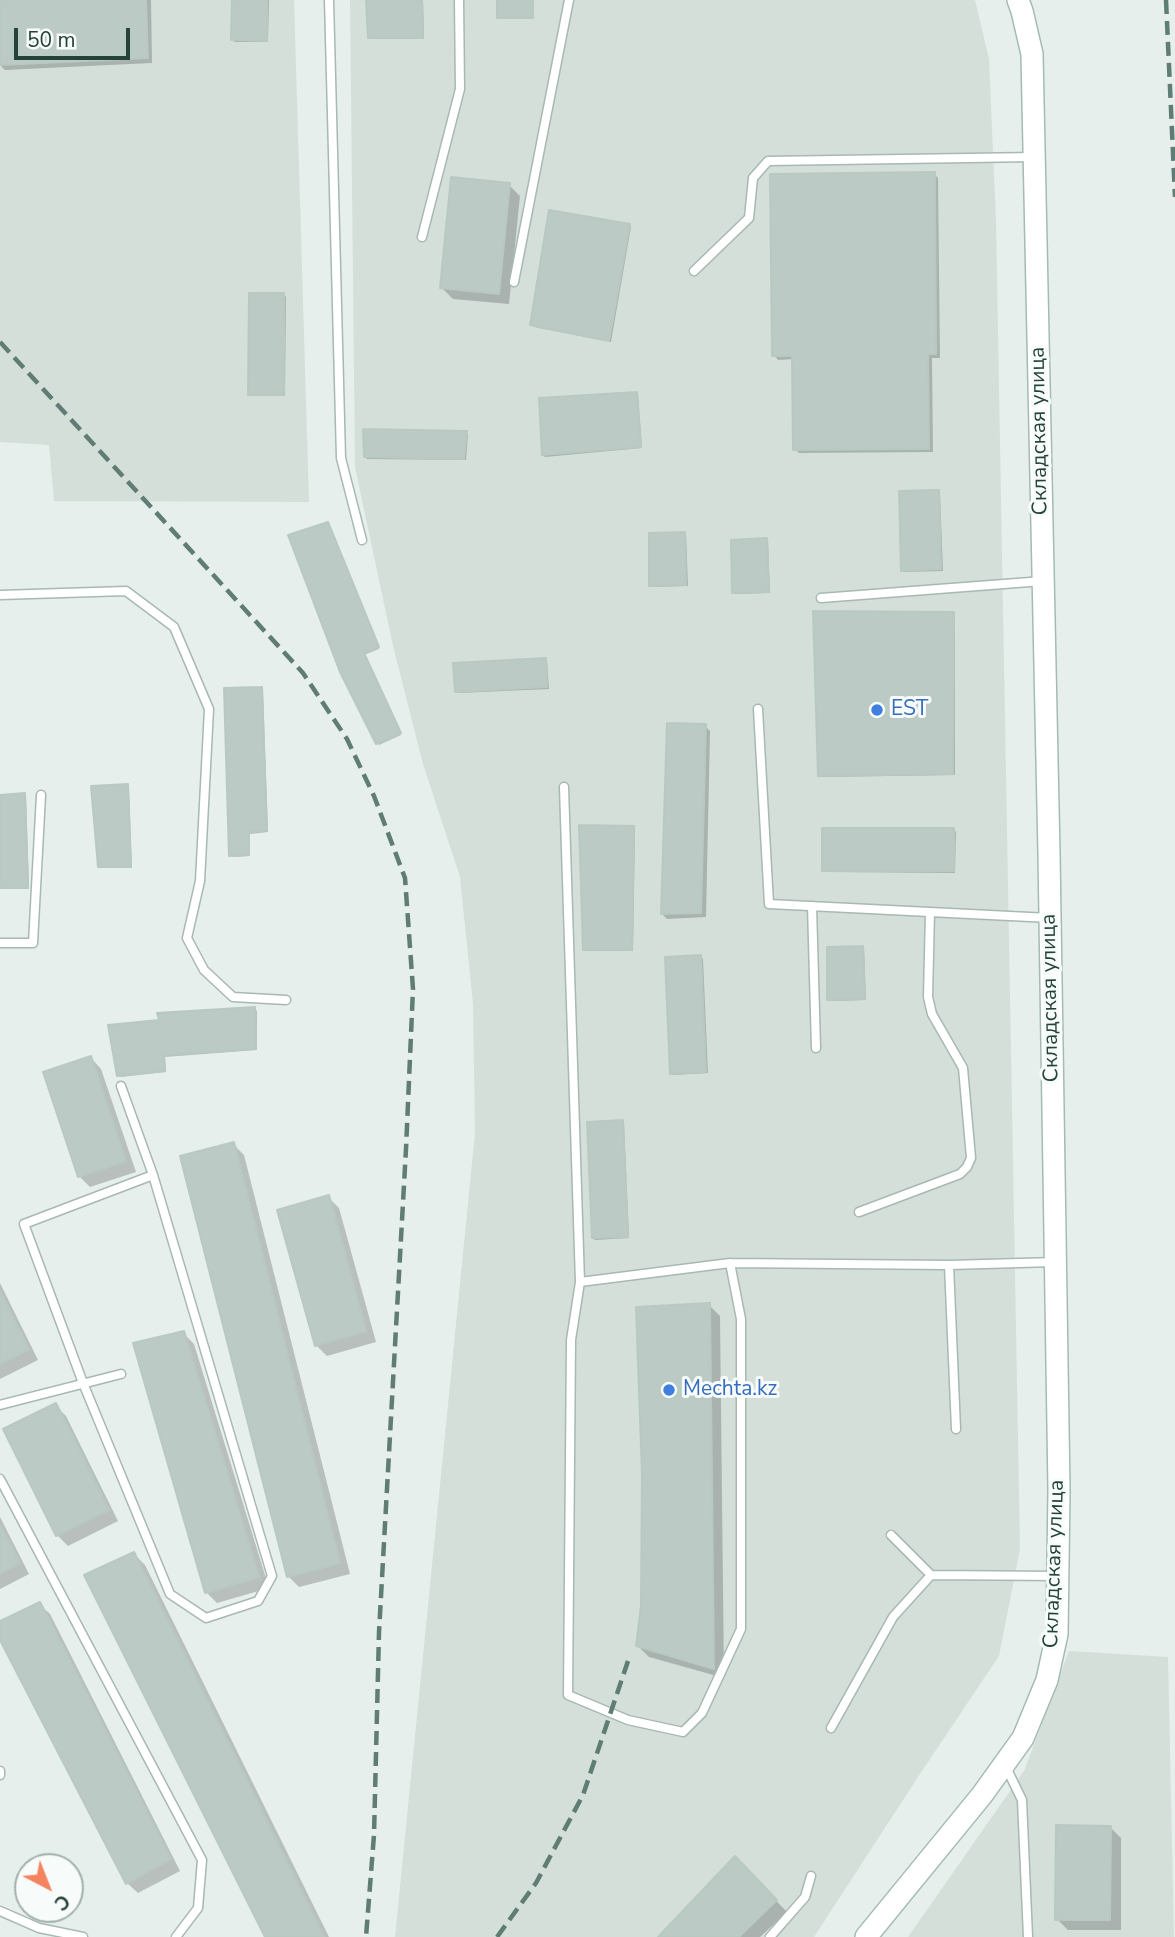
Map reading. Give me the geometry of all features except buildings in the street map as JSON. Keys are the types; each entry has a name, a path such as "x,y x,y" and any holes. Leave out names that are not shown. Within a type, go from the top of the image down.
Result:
{"main road":[{"name":"Складская улица","path":"866,1937 982,1795 1023,1738 1048,1680 1057,1634 1059,1490 1050,918 1032,54 1018,0"}],"lane":[{"path":"329,0 341,458 362,540"},
{"path":"422,237 460,89 459,0"},
{"path":"514,282 569,0"},
{"path":"694,271 749,218 753,178 768,161 1034,157"},
{"path":"821,598 1043,581"},
{"path":"0,595 126,591 174,627 209,709 200,881 187,938 204,970 233,997 286,1000"},
{"path":"758,709 769,904 1050,918"},
{"path":"564,787 580,1282 571,1340 568,1695 628,1720 683,1732 702,1713 741,1629 741,1319 730,1263"},
{"path":"0,943 33,943 41,795"},
{"path":"812,906 816,1048"},
{"path":"859,1212 960,1174 971,1158 963,1068 932,1014 928,997 930,912"},
{"path":"121,1086 153,1175 272,1576 258,1601 206,1618 170,1594 83,1384 24,1224 153,1175"},
{"path":"580,1282 730,1263 949,1265 1055,1262"},
{"path":"949,1265 956,1429"},
{"path":"0,1405 121,1374"},
{"path":"0,1479 202,1860 198,1908 176,1937"},
{"path":"891,1535 931,1575 1058,1576"},
{"path":"831,1728 894,1617 931,1575"},
{"path":"1005,1764 1022,1800 1028,1937"},
{"path":"770,1937 805,1897 811,1876"},
{"path":"0,1911 39,1928 83,1937"}],"shaded area":[{"path":"0,0 294,0 309,502 54,501 49,445 0,442"},
{"path":"350,0 975,0 989,59 996,221 1020,1549 999,1656 814,1937 395,1937 475,1133 473,1004 460,877 423,764 393,646 355,467"},
{"path":"1069,1651 1168,1657 1174,1937 908,1937 1024,1771"}],"railway":[{"path":"1166,0 1175,197"},
{"path":"0,342 303,673 347,739 374,796 405,878 413,989 379,1632 374,1835 366,1937"},
{"path":"497,1937 536,1883 583,1795 628,1661"}],"place":[{"name":"EST","path":"877,710"},
{"name":"Mechta.kz","path":"669,1390"}]}
